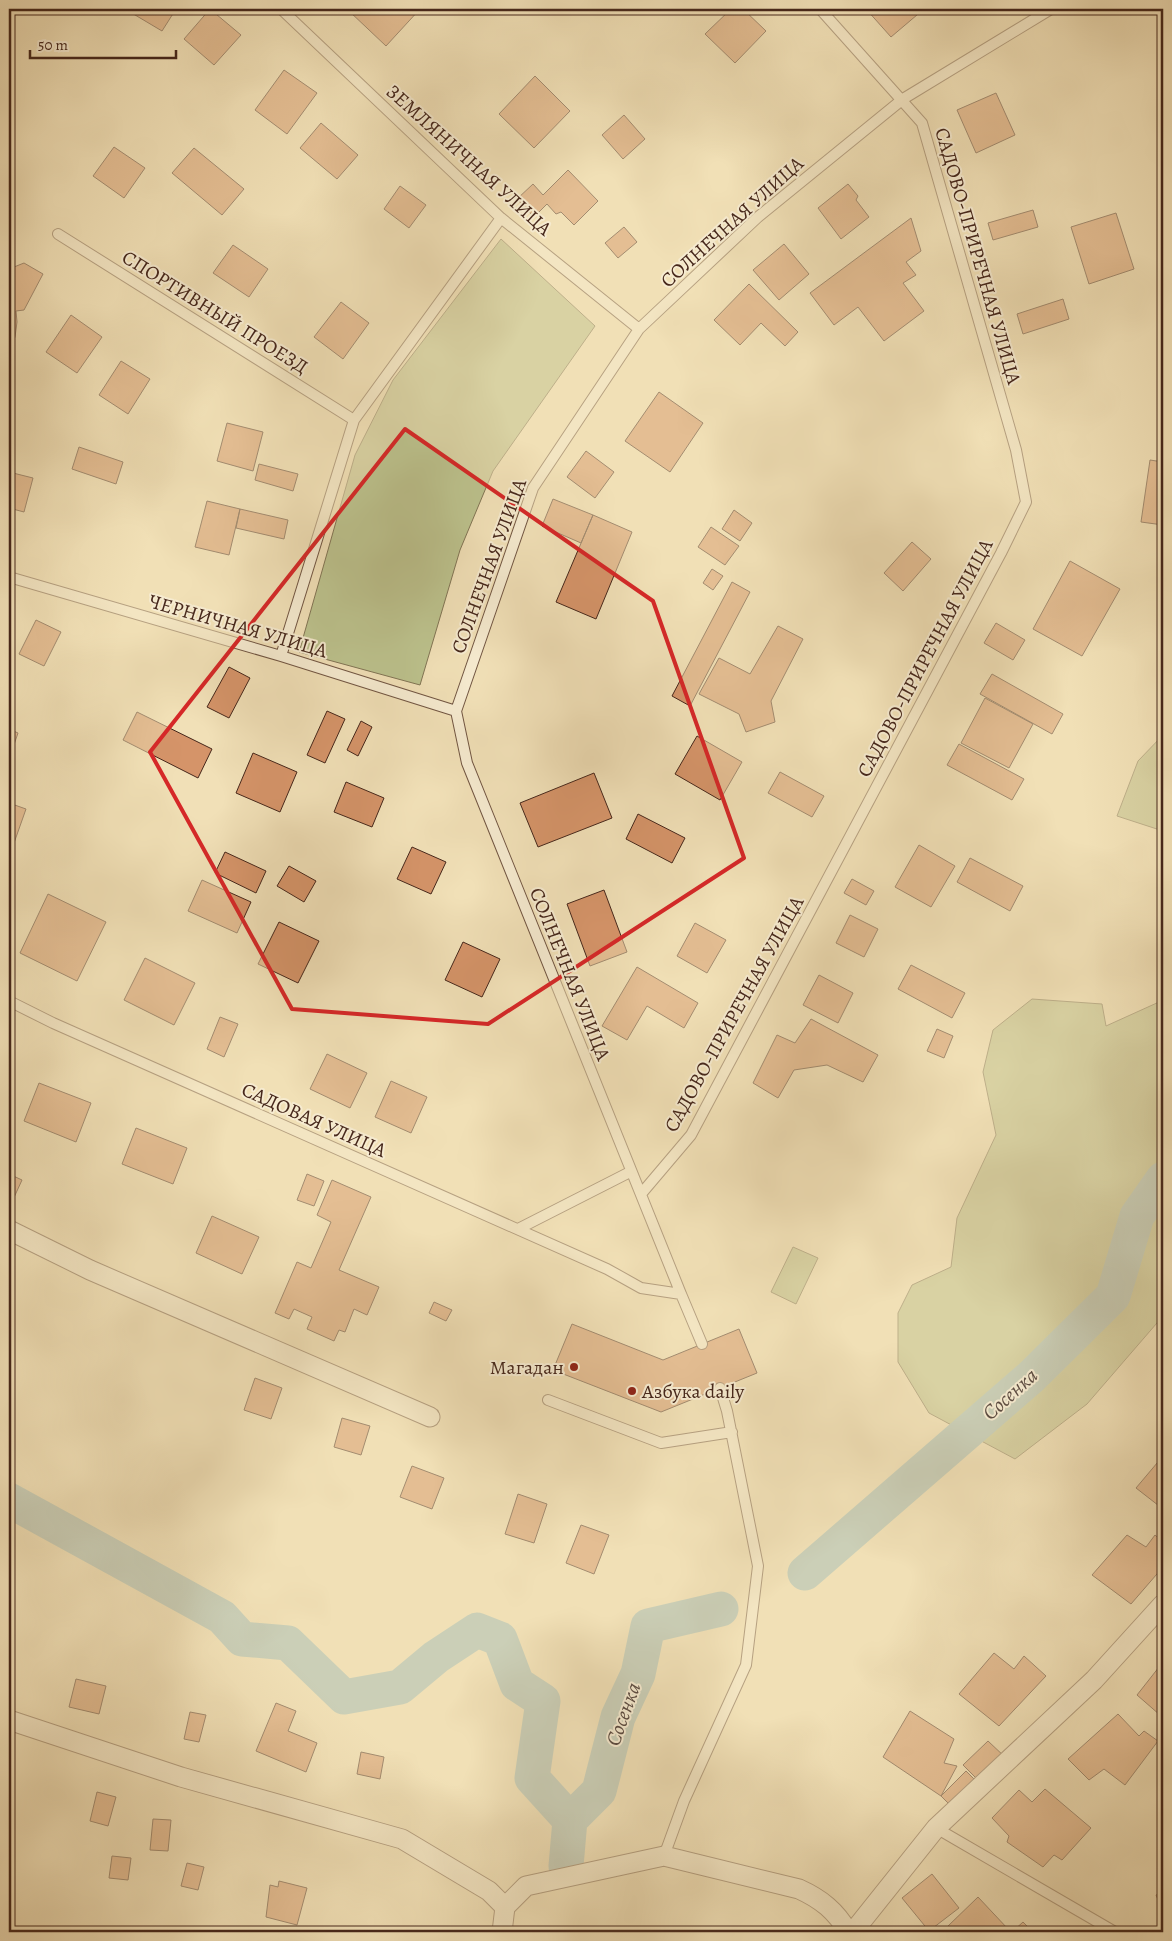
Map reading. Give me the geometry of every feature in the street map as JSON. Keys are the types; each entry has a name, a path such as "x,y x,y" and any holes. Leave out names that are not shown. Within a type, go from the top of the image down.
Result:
{"street":[{"path":"9,1230 90,1270 430,1417"},
{"path":"853,1932 936,1828 1094,1680 1163,1604"},
{"path":"9,1720 181,1777 402,1838 489,1891 505,1906"},
{"path":"502,1932 505,1906 526,1886 578,1873 664,1856 799,1888 818,1898 839,1916 848,1932"}],"lane":[{"name":"ЗЕМЛЯНИЧНАЯ УЛИЦА","path":"281,9 502,218 639,329"},
{"name":"САДОВО-ПРИРЕЧНАЯ УЛИЦА","path":"641,1194 691,1135 1001,554 1026,502 1016,450 922,123 903,99 820,9"},
{"name":"СОЛНЕЧНАЯ УЛИЦА","path":"702,1344 641,1194 630,1172 467,763 456,711 533,488 639,329 758,216 903,99 1051,9"},
{"path":"281,656 354,420 502,218"},
{"name":"СПОРТИВНЫЙ ПРОЕЗД","path":"58,234 354,420"},
{"name":"ЧЕРНИЧНАЯ УЛИЦА","path":"9,577 281,656 456,711"},
{"name":"САДОВАЯ УЛИЦА","path":"9,1001 62,1027 607,1269 641,1288 681,1294"},
{"path":"518,1229 630,1172"},
{"path":"664,1856 684,1802 746,1665 758,1566 732,1432 720,1388"},
{"path":"548,1400 661,1443 732,1432"},
{"path":"936,1828 1115,1932"}],"highlighted area":[{"path":"405,429 653,601 744,858 488,1024 292,1009 150,752"}],"green space":[{"path":"501,239 595,326 493,471 460,550 420,685 299,652 355,455 393,380"},
{"path":"1163,735 1163,831 1117,816 1138,761"},
{"path":"1163,993 1163,1316 1087,1404 1015,1459 929,1413 898,1362 898,1313 912,1285 951,1267 957,1218 996,1135 983,1072 993,1030 1032,999 1102,1004 1106,1026 1159,1002"},
{"path":"793,1247 818,1258 796,1304 771,1292"}],"building":[{"path":"125,9 176,9 162,31"},
{"path":"210,9 241,35 214,65 184,39"},
{"path":"352,9 420,9 386,46 349,11"},
{"path":"731,9 743,9 766,31 735,63 705,34"},
{"path":"866,9 924,9 891,37"},
{"path":"284,70 317,93 287,134 255,110"},
{"path":"535,76 570,111 534,148 499,114"},
{"path":"996,93 1015,135 976,153 957,110"},
{"path":"624,115 645,139 623,159 602,135"},
{"path":"321,123 358,155 337,179 300,148"},
{"path":"114,147 145,168 124,198 93,176"},
{"path":"194,148 244,189 222,215 172,173"},
{"path":"568,170 598,201 574,225 561,212 556,214 547,204 534,217 517,199 533,184 543,195"},
{"path":"848,184 858,196 856,200 869,217 841,239 818,208"},
{"path":"400,186 426,205 409,228 384,209"},
{"path":"1033,210 1038,227 993,240 988,223"},
{"path":"1116,213 1134,269 1089,284 1071,227"},
{"path":"911,218 921,251 906,262 916,275 903,283 924,311 884,341 858,307 834,325 810,293"},
{"path":"624,227 637,242 618,258 605,243"},
{"path":"784,244 809,274 779,300 753,270"},
{"path":"233,245 268,269 249,297 213,273"},
{"path":"24,263 43,274 24,310 16,311 15,337 9,350 9,269"},
{"path":"749,284 798,332 785,346 761,323 740,345 714,320"},
{"path":"1063,299 1069,319 1023,334 1017,314"},
{"path":"341,302 369,323 343,359 314,337"},
{"path":"71,315 102,337 77,373 46,352"},
{"path":"121,361 150,379 128,414 99,395"},
{"path":"659,392 703,423 670,472 625,441"},
{"path":"227,423 263,432 253,471 217,461"},
{"path":"79,447 123,462 116,484 72,469"},
{"path":"586,451 614,472 595,498 567,477"},
{"path":"1150,460 1163,462 1163,525 1141,522"},
{"path":"259,464 298,474 293,491 255,480"},
{"path":"9,472 33,478 24,512 9,508"},
{"path":"553,499 593,515 581,543 542,526"},
{"path":"207,501 240,509 229,555 195,547"},
{"path":"240,509 288,520 284,539 236,528"},
{"path":"734,510 752,523 740,541 722,529"},
{"path":"593,515 632,532 596,619 556,602"},
{"path":"711,527 739,546 725,565 698,547"},
{"path":"912,542 931,559 903,591 884,573"},
{"path":"1070,561 1120,589 1082,656 1033,629"},
{"path":"712,569 723,576 713,590 703,583"},
{"path":"732,582 750,592 690,706 672,696"},
{"path":"36,620 61,632 44,666 19,654"},
{"path":"996,623 1025,640 1013,660 984,643"},
{"path":"778,626 803,639 771,701 775,722 746,732 739,714 699,694 719,658 750,674"},
{"path":"229,667 250,678 229,718 207,707"},
{"path":"992,674 1063,714 1052,734 980,694"},
{"path":"985,698 1033,724 1009,768 961,743"},
{"path":"327,711 345,719 325,763 307,755"},
{"path":"137,712 212,749 198,778 123,740"},
{"path":"361,721 372,727 358,756 347,750"},
{"path":"9,729 18,733 9,759"},
{"path":"697,736 742,762 720,800 675,774"},
{"path":"959,744 1024,779 1012,800 947,765"},
{"path":"253,753 297,772 280,812 236,793"},
{"path":"780,772 824,796 812,817 768,793"},
{"path":"594,773 612,818 538,847 520,803"},
{"path":"346,782 384,798 372,827 334,812"},
{"path":"9,803 26,809 14,843 9,841"},
{"path":"638,814 685,838 672,863 626,839"},
{"path":"919,845 955,866 931,907 895,887"},
{"path":"412,847 446,862 431,894 397,879"},
{"path":"225,852 266,871 256,893 215,873"},
{"path":"970,858 1023,886 1010,911 957,882"},
{"path":"289,866 316,881 304,902 277,886"},
{"path":"852,879 874,891 866,905 844,893"},
{"path":"202,880 251,902 237,933 188,911"},
{"path":"604,890 627,952 590,966 567,904"},
{"path":"48,894 106,922 77,981 20,953"},
{"path":"850,915 878,929 864,957 836,943"},
{"path":"279,922 319,941 298,983 258,964"},
{"path":"695,923 726,940 707,973 677,956"},
{"path":"463,942 500,959 482,997 445,980"},
{"path":"145,958 195,983 174,1025 124,1000"},
{"path":"911,965 965,993 952,1018 898,989"},
{"path":"637,967 698,1003 684,1028 647,1006 627,1040 602,1026"},
{"path":"819,975 853,993 838,1023 803,1005"},
{"path":"220,1017 238,1024 224,1057 207,1049"},
{"path":"811,1019 878,1055 863,1082 827,1065 794,1070 778,1098 753,1083 777,1035 795,1043"},
{"path":"937,1029 953,1036 944,1058 927,1051"},
{"path":"327,1054 367,1073 350,1108 310,1089"},
{"path":"391,1081 427,1097 411,1133 375,1117"},
{"path":"39,1083 91,1103 76,1142 24,1121"},
{"path":"136,1128 187,1148 173,1184 122,1164"},
{"path":"9,1174 22,1180 11,1204 9,1203"},
{"path":"307,1174 324,1181 314,1206 297,1200"},
{"path":"332,1180 371,1197 339,1270 379,1287 367,1315 354,1309 345,1332 339,1330 334,1341 307,1329 312,1317 294,1309 289,1319 275,1313 297,1262 311,1268 331,1222 317,1215"},
{"path":"212,1216 259,1237 242,1274 196,1253"},
{"path":"434,1302 452,1310 446,1321 429,1313"},
{"path":"572,1324 663,1360 739,1329 757,1373 661,1412 553,1370"},
{"path":"255,1378 282,1388 271,1419 244,1410"},
{"path":"342,1418 370,1426 361,1455 334,1447"},
{"path":"1163,1456 1163,1509 1136,1488"},
{"path":"412,1466 444,1478 432,1509 400,1497"},
{"path":"518,1494 547,1504 534,1543 505,1534"},
{"path":"581,1525 609,1535 594,1574 566,1563"},
{"path":"1127,1535 1146,1547 1155,1535 1163,1542 1163,1567 1131,1604 1092,1575"},
{"path":"994,1653 1014,1669 1024,1656 1046,1676 999,1726 959,1694"},
{"path":"1163,1662 1163,1712 1160,1715 1137,1695"},
{"path":"76,1679 106,1686 99,1714 69,1707"},
{"path":"276,1703 296,1711 288,1731 317,1743 306,1772 256,1751"},
{"path":"910,1711 954,1739 944,1763 957,1766 941,1796 883,1757"},
{"path":"190,1712 206,1715 199,1742 184,1739"},
{"path":"1118,1714 1139,1736 1144,1731 1158,1741 1125,1785 1104,1769 1089,1780 1068,1759"},
{"path":"988,1741 1006,1758 980,1782 963,1765"},
{"path":"361,1752 384,1757 380,1779 357,1774"},
{"path":"966,1771 978,1783 952,1807 941,1796"},
{"path":"1045,1789 1091,1828 1062,1860 1054,1855 1043,1867 1007,1842 1009,1836 992,1818 1019,1790 1032,1802"},
{"path":"97,1792 116,1797 108,1826 90,1821"},
{"path":"153,1819 171,1820 168,1851 150,1850"},
{"path":"112,1856 131,1858 128,1880 109,1878"},
{"path":"187,1863 204,1867 198,1890 181,1886"},
{"path":"932,1874 959,1908 929,1931 902,1898"},
{"path":"279,1881 307,1888 297,1925 266,1917 270,1885 278,1887"},
{"path":"1163,1892 1163,1912 1156,1895"},
{"path":"978,1897 1008,1929 1004,1932 952,1932 947,1927"},
{"path":"1023,1922 1033,1932 1012,1932"}],"waterway":[{"name":"Сосенка","path":"805,1573 1031,1377 1113,1296 1137,1216 1163,1179"},
{"path":"9,1500 222,1617 242,1639 288,1643 344,1697 400,1687 436,1657 477,1630 500,1639 517,1684 543,1701 532,1778 570,1820"},
{"name":"Сосенка","path":"566,1866 570,1820 599,1791 618,1717 638,1674 648,1626 721,1609"}],"place":[{"name":"Магадан","path":"574,1367"},
{"name":"Азбука daily","path":"632,1391"}]}
